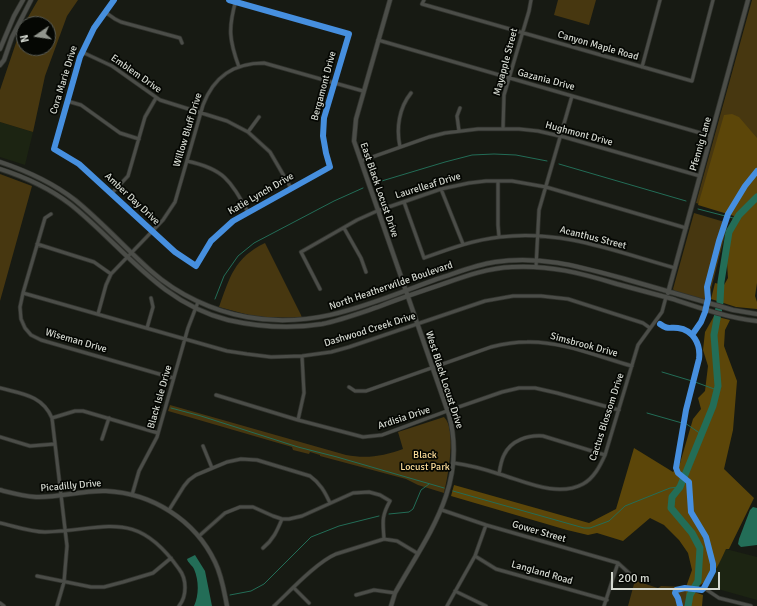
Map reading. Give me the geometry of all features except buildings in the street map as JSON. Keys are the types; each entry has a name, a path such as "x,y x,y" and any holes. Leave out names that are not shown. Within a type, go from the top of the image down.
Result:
{"main road":[{"path":"0,49 23,0"},
{"path":"0,65 4,60 12,37 31,0"},
{"name":"East Black Locust Drive","path":"390,0 363,91 354,130 354,141 405,291"},
{"name":"Pfennig Lane","path":"666,297 748,0"},
{"name":"North Heatherwilde Boulevard","path":"0,162 18,168 49,183 73,199 160,278 198,302 220,311 246,317 278,321 324,317 337,314 462,271 493,262 511,260 562,263 588,268 733,310 757,314"},
{"path":"10,172 17,170 18,168"},
{"name":"North Heatherwilde Boulevard","path":"0,169 10,172 46,189 70,204 128,258 166,290 196,307 223,318 249,324 278,327 301,327 338,320 464,277 494,269 511,267 561,269 666,297 700,308 757,321"},
{"name":"West Black Locust Drive","path":"392,606 395,594 442,510 448,493 454,463 454,436 447,411 405,291"},
{"name":"Picadilly Drive","path":"0,490 37,497 104,491 132,495 151,501 169,510 188,524 199,536 210,552 219,571 227,606"}],"street":[{"name":"Cora Marie Drive","path":"54,149 82,52 94,28 114,0"},
{"path":"229,0 236,1 230,32 231,43 238,67"},
{"name":"Canyon Maple Road","path":"424,0 422,4 692,81 714,0"},
{"name":"Mayapple Street","path":"502,129 504,95 531,0"},
{"path":"642,66 660,0"},
{"name":"Bergamont Drive","path":"236,1 349,34 324,118 323,136 330,167"},
{"path":"105,12 115,20 180,38 182,43"},
{"name":"Gazania Drive","path":"378,40 711,136"},
{"name":"Emblem Drive","path":"82,52 108,64 156,98 170,104 227,121 248,132 273,156 291,188"},
{"name":"Willow Bluff Drive","path":"98,314 106,285 112,274 152,232 170,211 175,202 200,113 207,95 212,86 226,72 250,64 264,63 363,91"},
{"path":"400,147 398,129 399,119 405,101 412,93"},
{"path":"536,267 537,235 540,210 572,96"},
{"path":"112,193 128,176 145,117 156,98"},
{"path":"67,101 81,105 120,133 139,139"},
{"path":"459,131 456,116 460,108"},
{"path":"248,132 259,117"},
{"name":"Hughmont Drive","path":"360,161 429,137 459,131 502,129 538,132 561,136 700,176"},
{"name":"Amber Day Drive","path":"54,149 79,164 112,193 152,232 175,252 196,266"},
{"path":"187,161 209,167 226,177 248,212"},
{"name":"Katie Lynch Drive","path":"196,266 206,249 218,234 233,221 330,167"},
{"path":"498,181 498,225 500,237"},
{"name":"Laurelleaf Drive","path":"320,288 301,252 377,211 441,189 469,182 519,182 546,188 686,228"},
{"path":"441,189 463,244"},
{"name":"Acanthus Street","path":"404,202 424,258 463,244 500,237 537,235 574,239 675,268"},
{"name":"Wiseman Drive","path":"51,214 45,218 22,293 20,307 21,319 29,333 36,338 173,378"},
{"path":"344,228 361,258 366,272"},
{"path":"37,244 94,262 112,274"},
{"name":"Dashwood Creek Drive","path":"22,293 227,351 271,356 302,356 331,352 485,301 513,296 555,297 568,299 644,323 650,328"},
{"name":"Cactus Blossom Drive","path":"454,463 470,465 547,488 564,489 583,484 592,477 599,468 605,455 638,344 662,312 666,297"},
{"path":"147,328 153,307 151,298"},
{"name":"Black Isle Drive","path":"132,495 139,472 158,433 173,378 198,302"},
{"name":"Simsbrook Drive","path":"349,387 355,391 366,391 491,347 508,343 526,342 557,344 632,366"},
{"path":"298,420 304,400 302,356"},
{"path":"0,388 38,400 48,410 52,418 67,546 64,582 57,606"},
{"name":"Ardisia Drive","path":"216,395 353,435 372,437 382,435 507,391 528,388 557,393 619,410"},
{"path":"52,418 74,410 83,411 158,433"},
{"path":"102,439 109,418"},
{"path":"499,474 504,454 509,448 519,440 533,435 543,436 605,455"},
{"path":"0,437 30,446 55,444"},
{"path":"203,446 212,468"},
{"path":"169,510 184,486 190,480 227,462 248,459 257,460 310,476 316,480 323,489 330,503"},
{"path":"199,536 225,514 240,507 253,507 282,519 295,519 353,493 369,492 380,495 390,501 382,519 384,539"},
{"name":"Gower Street","path":"442,510 486,525 618,563 629,574"},
{"path":"262,548 270,542 277,532 282,519"},
{"path":"0,523 37,532 105,526 136,530 153,539 172,558 181,570 185,584 183,598 179,606"},
{"path":"447,606 475,556 486,525"},
{"path":"274,606 329,556 384,539 397,541 417,553"},
{"name":"Langland Road","path":"475,556 496,569 607,600"},
{"path":"37,576 91,587 112,586 153,573 172,558"},
{"path":"604,606 618,563"},
{"path":"294,588 309,603"},
{"path":"704,588 719,598 751,606"},
{"path":"356,595 374,590 395,594"},
{"path":"455,591 486,606"},
{"path":"0,603 4,606"}],"shaded area":[{"path":"732,114 739,117 757,138 757,283 755,296 757,309 736,307 711,299 715,283 724,285 728,278 727,239 734,216 698,205 724,115"},
{"path":"0,122 33,132 25,165 0,157"},
{"path":"714,316 730,320 725,330 724,346 737,381 733,430 724,469 754,498 729,549 726,549 714,573 699,586 692,588 691,591 703,595 702,606 686,606 686,587 692,570 688,553 679,540 664,525 650,518 623,541 597,533 588,535 567,530 451,496 454,485 589,523 616,509 634,448 673,472 680,463 693,419 701,409 698,398 705,391 708,366 703,350 705,332"},
{"path":"753,507 757,508 757,545 741,547 738,544 739,539 750,510"},
{"path":"726,549 757,557 757,600 707,586"},
{"path":"195,555 205,571 212,606 194,606 198,593 198,583 194,569 187,559"}],"green space":[{"path":"38,0 78,0 67,16 56,46 56,16 29,16"},
{"path":"558,0 596,0 589,25 554,15"},
{"path":"752,0 757,0 757,220 696,203"},
{"path":"16,43 16,56 52,56 45,76 33,132 0,122 0,90"},
{"path":"0,174 32,186 0,301"},
{"path":"694,213 728,223 708,301 674,291 673,289"},
{"path":"265,243 302,318 256,317 219,307 234,269 246,255"},
{"name":"Black Locust Park","path":"170,405 346,455 361,457 382,455 403,449 398,432 444,417 448,423 451,442 448,476 444,493 418,485 406,479 310,452 309,454 293,450 292,447 168,411"},
{"path":"636,581 658,588 661,586 686,587 686,606 628,606"}],"waterway":[{"path":"375,183 472,155 516,155 547,161"},
{"path":"559,164 686,201"},
{"path":"215,299 224,276 238,256 254,243 334,201 363,188"},
{"path":"688,606 690,595 698,581 700,548 692,533 671,508 672,497 680,487 713,406 718,386 714,335 729,232 739,215 757,197"},
{"path":"698,209 737,219"},
{"path":"662,372 692,381"},
{"path":"695,382 717,390"},
{"path":"171,408 298,447 444,488"},
{"path":"647,413 682,423"},
{"path":"685,423 701,434"},
{"path":"389,514 409,512 413,509 421,490 429,484"},
{"path":"453,491 584,528 590,528 609,521 625,506 670,488 680,487"},
{"path":"230,595 251,591 264,584 311,537 339,526 379,516"}],"cycle path":[{"path":"114,0 94,28 80,57 54,149 79,164 175,252 196,266 211,241 233,221 330,167 323,136 324,118 349,34 229,0"},
{"path":"692,335 701,322 705,312 708,299 707,287 728,214 745,186 757,171"},
{"path":"660,324 667,328 678,328 688,332 695,339 699,348 699,359 686,410 676,468 678,473 689,482 691,512 706,537 713,564 713,571 702,590 685,588 676,590 675,593 680,606"}]}
